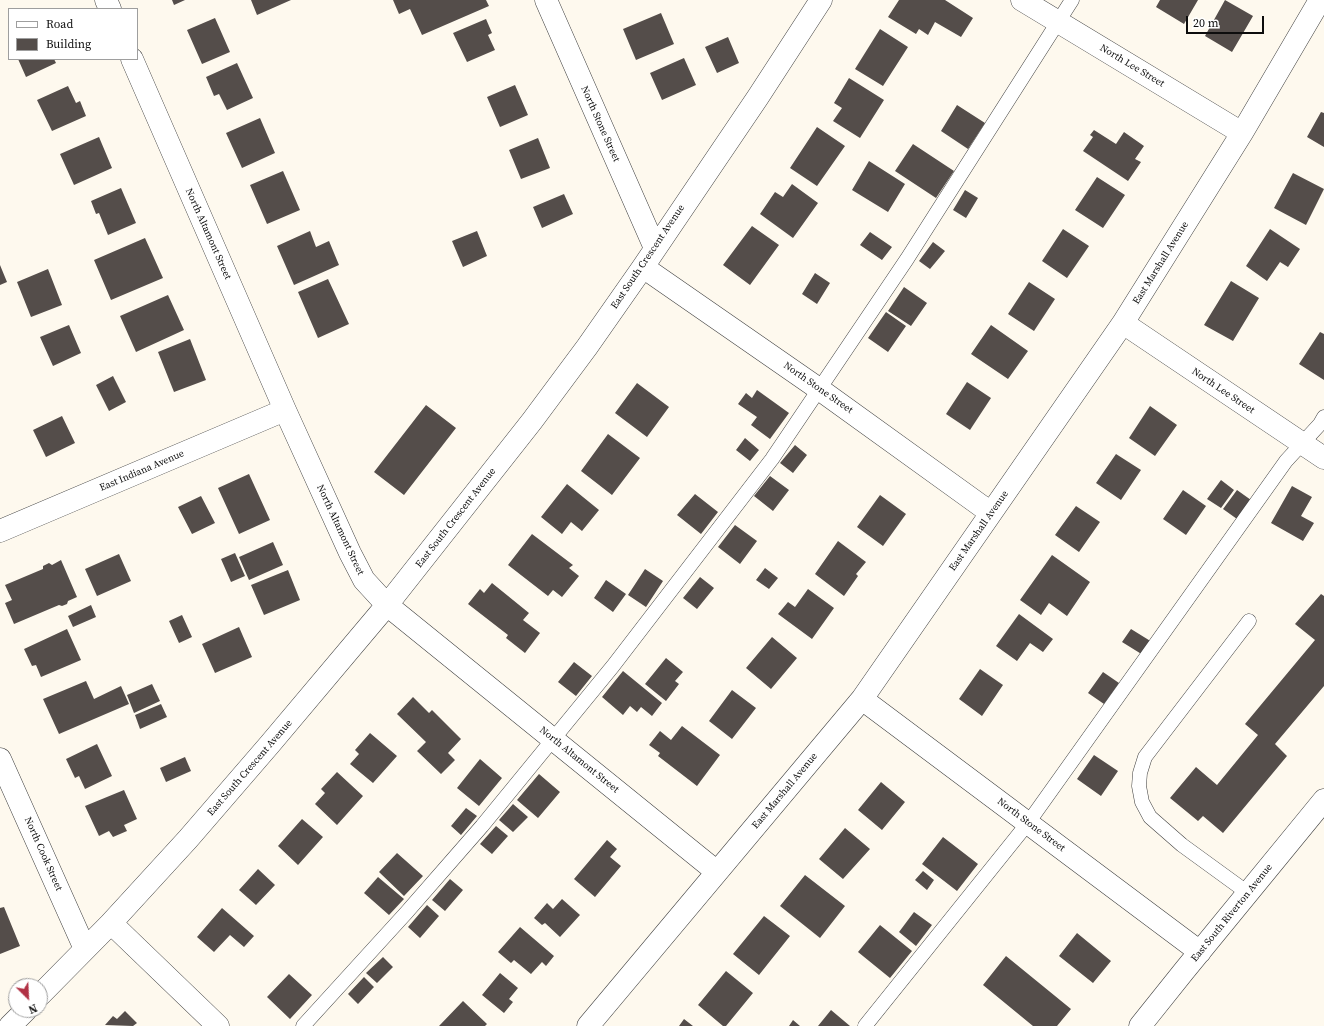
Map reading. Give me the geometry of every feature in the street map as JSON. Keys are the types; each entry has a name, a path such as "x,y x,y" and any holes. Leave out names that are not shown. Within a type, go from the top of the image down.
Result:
{"street":[{"name":"North Stone Street","path":"546,0 655,248"},
{"name":"East South Crescent Avenue","path":"48,987 111,924 229,792 387,605 532,421 643,266 758,97 820,0"},
{"name":"North Lee Street","path":"1022,0 1242,133"},
{"name":"East Marshall Avenue","path":"588,1026 862,699 1123,323 1242,133 1320,0"},
{"name":"North Altamont Street","path":"132,60 285,410 350,553 364,580 387,605 717,872"},
{"name":"North Stone Street","path":"643,266 819,388 991,513"},
{"name":"North Lee Street","path":"1123,323 1324,458"},
{"name":"East Indiana Avenue","path":"0,531 285,410"},
{"name":"North Stone Street","path":"862,699 1200,952"},
{"name":"North Cook Street","path":"0,758 85,949"},
{"name":"East South Riverton Avenue","path":"1140,1026 1324,800"},
{"path":"111,924 218,1026"},
{"path":"10,1026 18,1018"}],"lane":[{"path":"303,1026 406,913 482,826 613,666 772,459 907,260 1072,0"},
{"path":"866,1026 1028,823 1286,460 1320,424 1324,417"},
{"path":"1248,893 1182,845 1150,817 1142,802 1139,786 1140,772 1145,757 1249,621"}],"building":[{"path":"172,0 185,0 174,5"},
{"path":"251,0 291,0 257,15"},
{"path":"393,0 486,0 489,6 422,35 410,9 399,14"},
{"path":"899,0 945,0 973,18 961,37 935,22 928,35 919,29 916,34 888,17"},
{"path":"1160,0 1198,0 1184,24 1156,7"},
{"path":"1225,0 1253,16 1232,52 1205,36"},
{"path":"661,13 674,44 636,60 623,29"},
{"path":"215,18 230,52 202,64 187,30"},
{"path":"486,19 492,33 488,35 495,50 467,62 453,33"},
{"path":"880,29 908,47 883,86 855,69"},
{"path":"728,37 739,63 717,73 705,47"},
{"path":"684,58 696,85 662,100 650,73"},
{"path":"18,60 54,60 56,63 26,77"},
{"path":"237,63 253,98 227,110 219,94 214,96 206,77"},
{"path":"849,78 884,100 860,138 833,121 842,108 834,103"},
{"path":"515,85 528,115 500,127 487,97"},
{"path":"68,86 76,103 80,101 86,116 52,131 37,100"},
{"path":"957,105 985,123 968,149 941,131"},
{"path":"1321,112 1324,113 1324,147 1307,137"},
{"path":"260,118 275,153 242,168 226,133"},
{"path":"817,127 845,146 817,186 790,168"},
{"path":"1094,130 1116,144 1124,132 1144,146 1135,159 1141,162 1128,181 1083,151 1093,137 1090,135"},
{"path":"99,137 112,168 74,185 60,154"},
{"path":"538,138 550,168 521,179 509,150"},
{"path":"913,144 954,171 936,198 895,171"},
{"path":"869,161 905,184 888,212 852,190"},
{"path":"283,171 300,210 267,224 250,185"},
{"path":"1293,173 1324,189 1306,225 1274,208"},
{"path":"1097,177 1125,195 1103,228 1075,210"},
{"path":"792,184 818,203 793,238 760,214 775,192 783,197"},
{"path":"121,188 136,223 108,235 99,213 96,214 91,201"},
{"path":"965,190 978,198 966,218 953,210"},
{"path":"564,194 573,214 542,228 533,207"},
{"path":"752,226 779,245 750,285 723,265"},
{"path":"1063,229 1089,246 1067,278 1042,261"},
{"path":"1270,229 1300,249 1288,267 1280,262 1267,281 1246,266"},
{"path":"310,231 316,247 329,241 339,265 294,285 277,246"},
{"path":"477,231 487,256 463,267 452,241"},
{"path":"870,232 892,247 882,260 860,245"},
{"path":"145,238 163,278 111,300 94,260"},
{"path":"933,242 945,251 930,269 919,261"},
{"path":"0,265 7,282 0,285"},
{"path":"48,269 62,305 31,317 17,282"},
{"path":"815,273 830,283 817,304 802,294"},
{"path":"328,279 349,324 318,338 298,292"},
{"path":"1231,281 1259,298 1233,341 1204,325"},
{"path":"1029,282 1055,299 1034,331 1008,314"},
{"path":"904,287 927,303 911,326 888,311"},
{"path":"168,295 184,330 136,352 120,316"},
{"path":"886,312 906,326 888,352 868,338"},
{"path":"69,325 81,353 53,366 40,337"},
{"path":"991,325 1028,351 1008,379 971,354"},
{"path":"1320,332 1324,334 1324,380 1299,364"},
{"path":"190,339 206,380 174,392 158,352"},
{"path":"113,376 126,402 109,411 96,385"},
{"path":"967,382 991,398 970,430 946,414"},
{"path":"637,383 669,407 647,437 615,413"},
{"path":"757,390 789,413 770,439 751,425 757,417 738,404 746,393 752,398"},
{"path":"426,405 456,428 404,495 374,472"},
{"path":"1150,406 1177,425 1155,456 1129,438"},
{"path":"62,416 75,443 46,457 33,430"},
{"path":"608,434 640,458 612,495 581,471"},
{"path":"745,438 759,450 750,461 736,450"},
{"path":"795,445 807,455 793,473 780,463"},
{"path":"1116,454 1141,470 1121,500 1096,483"},
{"path":"249,474 270,520 239,534 218,488"},
{"path":"770,476 789,490 773,511 754,496"},
{"path":"1221,480 1234,490 1221,508 1207,499"},
{"path":"567,484 599,510 582,531 571,522 562,534 541,517"},
{"path":"1292,486 1312,497 1301,516 1314,523 1303,541 1271,523"},
{"path":"1183,490 1206,506 1186,535 1163,519"},
{"path":"1237,490 1251,500 1237,519 1223,509"},
{"path":"695,494 718,512 701,534 677,515"},
{"path":"880,495 906,514 883,546 857,527"},
{"path":"201,496 215,523 192,534 178,507"},
{"path":"1076,506 1100,522 1079,552 1055,535"},
{"path":"735,525 757,541 740,564 718,547"},
{"path":"532,534 573,565 569,568 579,576 562,597 553,590 548,596 508,565"},
{"path":"838,541 866,562 856,574 858,576 844,596 815,574"},
{"path":"273,542 283,565 249,580 239,557"},
{"path":"235,553 245,576 231,582 221,559"},
{"path":"119,554 131,581 97,596 85,569"},
{"path":"1052,555 1090,582 1067,616 1049,603 1041,615 1020,600"},
{"path":"61,560 77,597 68,601 67,604 62,606 59,605 14,624 5,603 12,600 5,585 43,569 43,566 49,563 52,565"},
{"path":"765,568 778,578 769,589 756,580"},
{"path":"645,569 663,581 646,607 628,595"},
{"path":"288,570 300,600 264,615 251,585"},
{"path":"700,577 714,588 697,609 683,598"},
{"path":"606,580 626,594 613,612 594,598"},
{"path":"492,583 529,613 523,620 540,633 525,653 506,638 508,635 468,604 480,589 484,593"},
{"path":"808,589 834,608 812,639 778,614 788,602 795,607"},
{"path":"1321,594 1324,596 1324,686 1275,744 1287,756 1223,833 1203,816 1198,821 1170,798 1196,767 1217,785 1258,735 1245,724 1315,640 1295,624"},
{"path":"91,605 96,617 73,627 68,616"},
{"path":"1019,614 1053,639 1043,652 1030,643 1017,661 996,646"},
{"path":"182,615 192,637 179,643 169,621"},
{"path":"239,627 252,657 215,673 202,644"},
{"path":"67,629 81,660 41,677 36,665 32,666 24,649"},
{"path":"1131,629 1152,642 1143,655 1122,642"},
{"path":"772,637 797,658 771,689 746,668"},
{"path":"666,658 683,672 675,681 679,684 666,701 645,684"},
{"path":"574,662 592,676 576,696 558,682"},
{"path":"980,669 1003,685 982,716 959,699"},
{"path":"623,671 662,703 652,716 641,707 637,712 630,706 623,715 602,697"},
{"path":"1103,672 1119,683 1104,704 1088,693"},
{"path":"86,681 94,699 121,686 129,704 59,734 43,699"},
{"path":"152,684 160,701 134,713 127,695"},
{"path":"732,690 756,708 732,739 709,721"},
{"path":"413,697 429,713 432,710 461,739 448,753 455,760 441,774 417,751 426,742 397,714"},
{"path":"161,704 167,717 140,729 135,715"},
{"path":"682,726 720,755 697,786 658,756 660,753 649,745 660,731 671,740"},
{"path":"370,733 397,756 373,783 350,764 359,754 355,750"},
{"path":"97,744 112,776 85,789 79,776 75,778 66,759"},
{"path":"1094,755 1118,771 1101,796 1077,779"},
{"path":"185,757 191,771 166,782 160,768"},
{"path":"480,759 502,778 479,806 457,788"},
{"path":"337,772 363,796 337,825 315,804 325,793 321,789"},
{"path":"539,774 560,792 538,818 517,800"},
{"path":"881,782 905,802 882,830 858,810"},
{"path":"124,790 137,819 124,825 127,831 113,837 109,831 99,836 85,806"},
{"path":"513,804 528,817 513,832 499,820"},
{"path":"466,808 477,816 461,835 451,826"},
{"path":"302,819 323,837 298,865 278,846"},
{"path":"496,826 508,836 492,854 480,844"},
{"path":"845,828 870,849 843,879 819,859"},
{"path":"943,837 978,864 957,891 922,864"},
{"path":"607,840 617,849 610,857 621,866 595,897 574,879"},
{"path":"397,853 423,876 404,896 379,872"},
{"path":"258,869 275,885 256,905 239,890"},
{"path":"923,871 934,880 927,890 915,880"},
{"path":"805,875 845,906 820,938 780,906"},
{"path":"378,877 404,899 389,915 364,893"},
{"path":"450,879 463,890 445,911 432,900"},
{"path":"562,899 580,915 560,937 545,923 542,925 534,918 547,903 553,909"},
{"path":"427,905 439,916 420,938 408,927"},
{"path":"4,907 20,946 0,954 0,908"},
{"path":"222,908 254,936 244,947 230,935 214,952 197,937"},
{"path":"914,912 932,925 916,946 899,932"},
{"path":"764,916 790,936 759,975 733,954"},
{"path":"880,925 912,951 890,978 858,952"},
{"path":"520,927 554,956 546,966 542,962 531,974 514,960 511,963 498,952"},
{"path":"1077,933 1111,961 1093,983 1059,956"},
{"path":"1006,956 1071,1009 1057,1026 1033,1026 983,985"},
{"path":"383,957 393,967 377,983 366,973"},
{"path":"726,971 753,993 726,1026 723,1026 698,1005"},
{"path":"500,973 518,988 509,999 513,1002 504,1013 482,995"},
{"path":"289,974 312,995 290,1019 267,997"},
{"path":"364,977 374,987 358,1004 348,994"},
{"path":"463,1001 487,1024 485,1026 439,1026"},
{"path":"831,1010 850,1026 818,1026"},
{"path":"125,1011 137,1023 133,1026 105,1025 113,1016 117,1019"},
{"path":"684,1019 693,1026 679,1026"},
{"path":"793,1020 800,1026 789,1026"}]}
